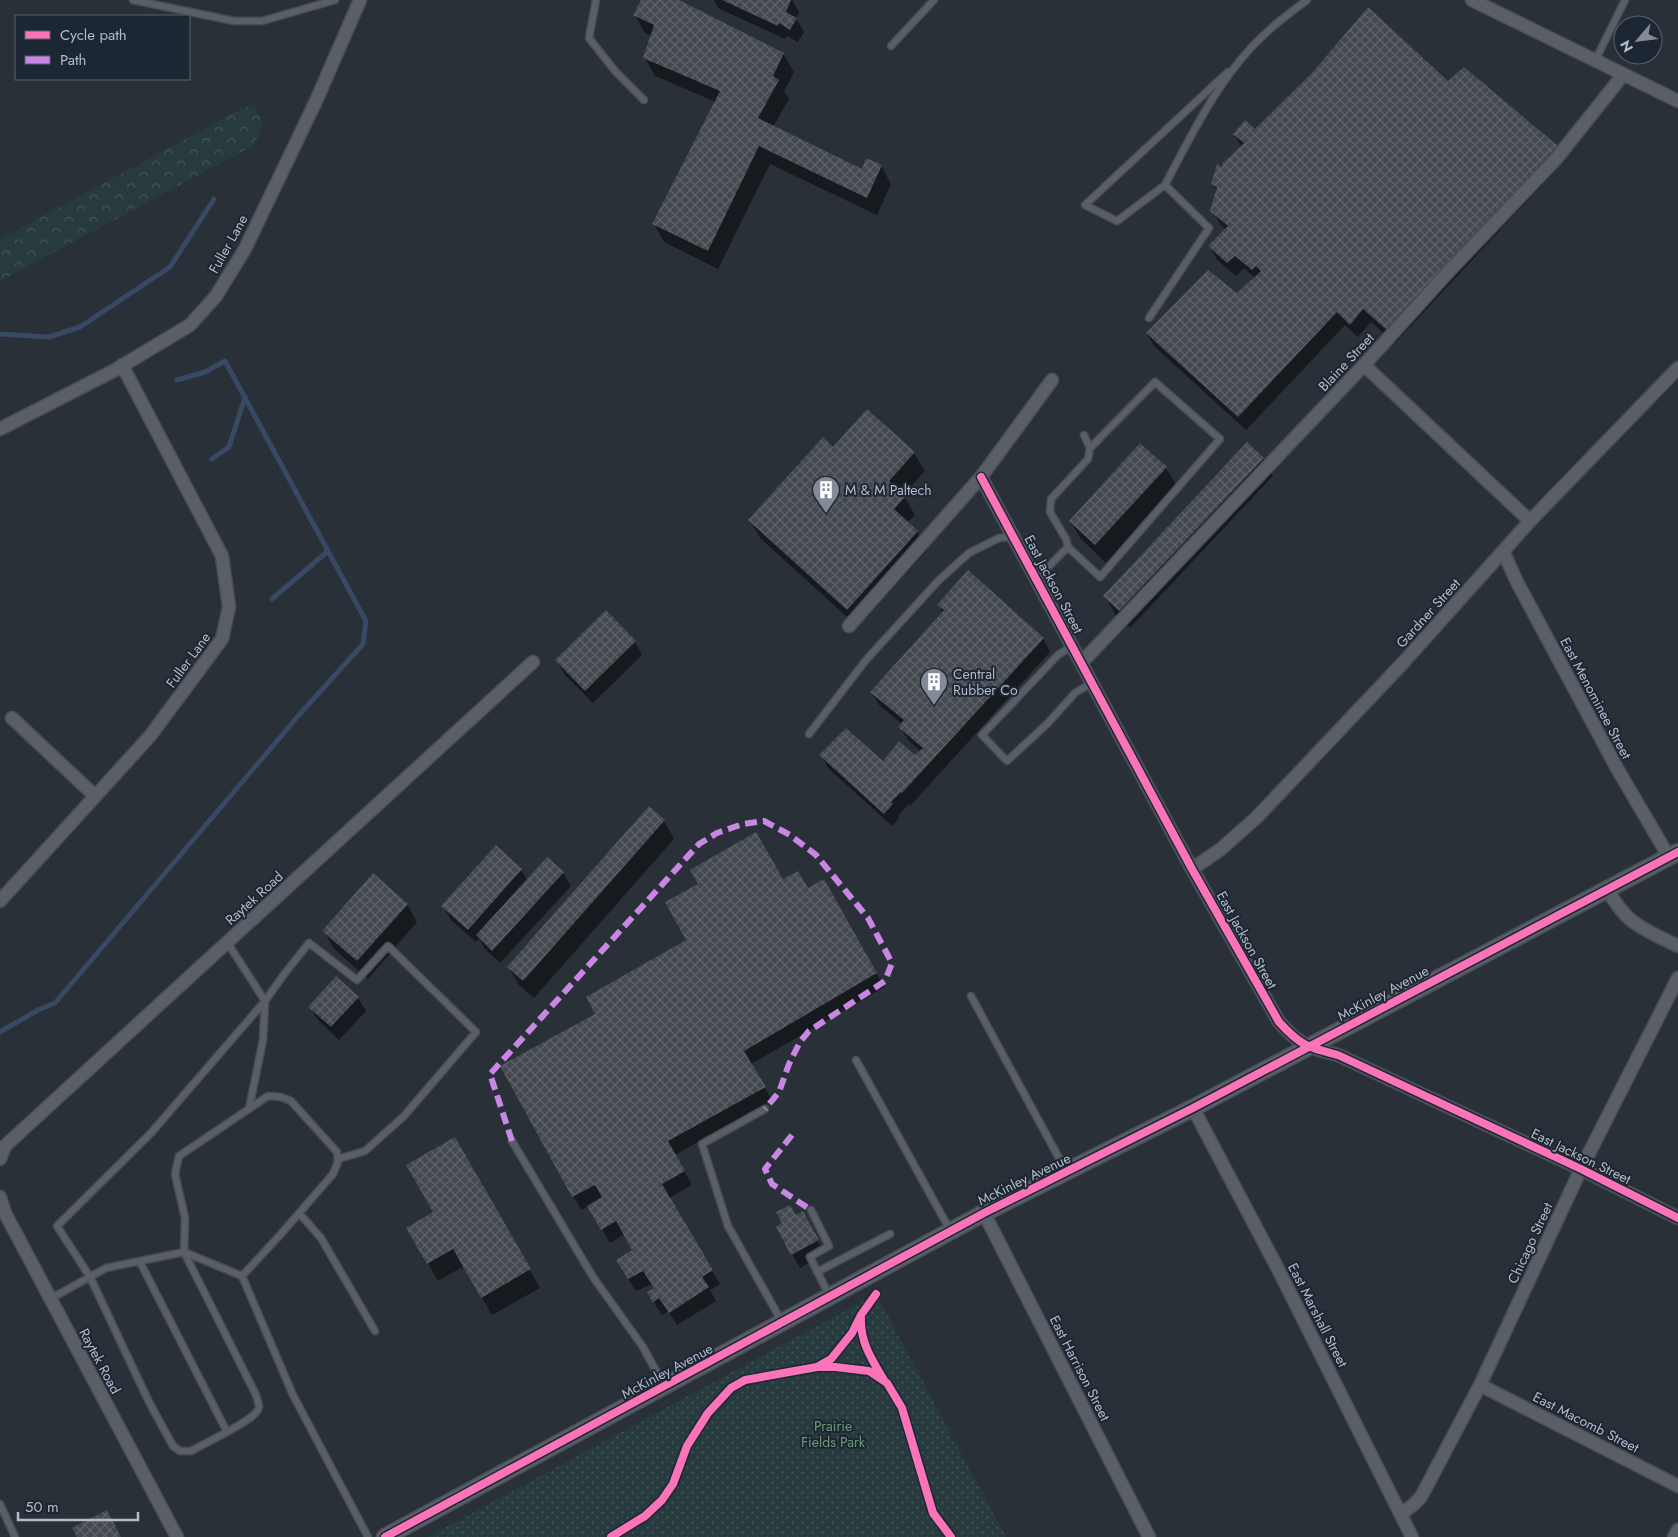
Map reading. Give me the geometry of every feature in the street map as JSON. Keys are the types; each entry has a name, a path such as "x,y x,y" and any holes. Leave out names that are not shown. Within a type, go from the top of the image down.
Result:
{"street":[{"name":"Fuller Lane","path":"0,901 150,736 222,639 229,606 222,556 119,367 190,324 216,296 245,249 316,101 360,0"},
{"path":"1472,0 1678,102"},
{"name":"Blaine Street","path":"1082,662 1364,365 1450,270 1556,159 1623,75"},
{"path":"1364,365 1530,521"},
{"path":"0,429 119,367"},
{"name":"Gardner Street","path":"1192,869 1222,849 1257,817 1401,665 1530,521 1678,368"},
{"path":"849,626 981,477 1052,380"},
{"name":"East Jackson Street","path":"981,477 1192,869 1279,1022 1291,1036 1308,1048 1338,1055 1581,1169 1678,1218"},
{"name":"East Menominee Street","path":"1503,551 1517,582 1618,770 1673,854"},
{"name":"Raytek Road","path":"0,1159 5,1146 533,662"},
{"path":"12,718 95,796"},
{"name":"McKinley Avenue","path":"385,1537 984,1213 1193,1108 1673,854"},
{"path":"1607,889 1615,903 1636,925 1678,946"},
{"name":"Chicago Street","path":"1401,1514 1422,1497 1480,1385 1581,1169 1678,978"},
{"name":"East Marshall Street","path":"1193,1108 1279,1271 1412,1537"},
{"name":"Raytek Road","path":"0,1197 5,1214 177,1537"},
{"name":"East Harrison Street","path":"984,1213 1149,1537"},
{"name":"East Macomb Street","path":"1480,1385 1678,1486"},
{"path":"1674,1537 1678,1530"}],"lane":[{"path":"133,0 234,21 262,21 335,0"},
{"path":"596,0 589,38 615,71 644,100"},
{"path":"891,46 934,0"},
{"path":"1238,63 1203,112 1165,185 1117,221 1085,205 1238,63 1268,31 1307,0"},
{"path":"1595,61 1626,0"},
{"path":"1148,318 1209,228 1165,185"},
{"path":"1156,382 1220,440 1100,577 1068,547 1050,512 1051,499 1088,458 1090,448 1156,382"},
{"path":"1084,435 1090,448"},
{"path":"809,734 866,660 939,580 969,553 999,538 1014,537"},
{"path":"1037,578 1068,547"},
{"path":"1073,645 1058,655 982,735 1007,761 1047,724 1075,693 1093,682"},
{"path":"227,942 265,1000 263,1040 249,1109"},
{"path":"242,1276 333,1174 338,1159 337,1152 291,1101 281,1097 268,1096 179,1156 175,1174 185,1218 184,1252 256,1396 259,1406 258,1411 252,1417 227,1432 190,1451 180,1452 173,1446 149,1402 90,1276 58,1226 151,1133 265,1000 309,943 357,980 388,946 476,1032 404,1116 365,1151 338,1159"},
{"path":"971,996 1066,1172"},
{"path":"856,1060 951,1231"},
{"path":"766,1109 702,1144 728,1226 782,1323"},
{"path":"512,1141 593,1277 642,1347 664,1386"},
{"path":"810,1210 829,1246 810,1257 830,1296"},
{"path":"299,1213 321,1238 376,1331"},
{"path":"817,1272 890,1234"},
{"path":"50,1299 106,1268 184,1252 242,1276 294,1395 368,1537"},
{"path":"140,1262 227,1432"},
{"path":"0,1504 15,1537"}],"green space":[{"path":"254,104 263,125 251,147 0,281 0,239 241,109"},
{"name":"Prairie Fields Park","path":"876,1294 1006,1537 428,1537"}],"building":[{"path":"641,0 679,0 784,53 773,76 779,80 758,118 862,169 866,158 882,165 867,198 759,146 708,251 652,224 720,91 643,58 654,25 633,15"},
{"path":"722,0 791,0 786,12 797,18 790,30 779,23 778,26"},
{"path":"1368,7 1448,81 1464,67 1558,146 1387,330 1363,309 1350,325 1337,312 1238,417 1146,333 1208,270 1237,293 1261,271 1256,266 1252,270 1235,256 1227,263 1208,246 1228,226 1210,211 1217,187 1211,184 1217,164 1222,167 1223,163 1244,143 1233,134 1245,120 1255,129 1312,73"},
{"name":"M & M Paltech","path":"867,409 915,452 889,481 906,496 894,509 918,531 847,610 748,520 823,437 833,447"},
{"path":"1247,442 1264,458 1119,611 1103,596"},
{"path":"1140,443 1167,467 1095,545 1069,521"},
{"name":"Central Rubber Co","path":"968,570 1044,638 902,793 891,802 893,804 884,814 819,755 846,728 883,761 899,741 915,755 923,748 898,727 904,720 870,692 944,610 937,605"},
{"path":"606,610 636,641 585,691 555,660"},
{"path":"649,806 665,820 523,981 507,967"},
{"path":"756,832 783,879 798,871 808,888 824,879 877,973 744,1051 766,1087 668,1141 685,1171 662,1184 713,1270 702,1277 709,1287 669,1313 659,1298 653,1303 647,1292 654,1288 643,1271 628,1279 616,1260 632,1250 616,1221 601,1230 587,1206 602,1197 595,1185 572,1197 500,1066 595,1014 586,997 686,940 665,902 698,884 690,870"},
{"path":"496,845 522,869 468,930 441,906"},
{"path":"547,857 564,872 492,951 476,935"},
{"path":"373,873 408,904 357,961 322,931"},
{"path":"336,976 359,997 331,1027 308,1007"},
{"path":"455,1137 531,1269 481,1298 453,1249 427,1264 406,1228 433,1212 406,1165"},
{"path":"790,1205 796,1215 803,1211 819,1240 791,1255 776,1227 782,1223 776,1212"},
{"path":"107,1510 121,1537 77,1537 72,1528"}],"waterway":[{"path":"0,334 49,337 80,327 170,267 214,199"},
{"path":"0,1032 38,1010 55,1003 299,715 363,644 366,621 225,361 205,372 177,380"},
{"path":"212,459 229,447 245,397"},
{"path":"272,599 328,551"}],"marked path":[{"path":"512,1141 490,1074 699,844 717,833 743,824 764,821 790,835 816,855 868,918 892,963 885,981 809,1031 800,1042 789,1064 779,1092 765,1109"},
{"path":"792,1135 765,1169 772,1184 811,1210"}],"cycle path":[{"path":"981,477 1192,869 1279,1022 1293,1036 1305,1044 1338,1055 1581,1169 1678,1218"},
{"path":"385,1537 984,1213 1193,1108 1678,852"},
{"path":"817,1367 831,1359 852,1333 861,1315 876,1294"},
{"path":"861,1318 862,1335 871,1358 884,1380"},
{"path":"611,1537 645,1516 662,1500 673,1484 687,1446 708,1413 731,1388 745,1380 817,1367 869,1371 887,1383 902,1408 933,1513 951,1537"}],"place":[{"name":"M & M Paltech","path":"826,514"},
{"name":"Central Rubber Co","path":"934,706"}]}
